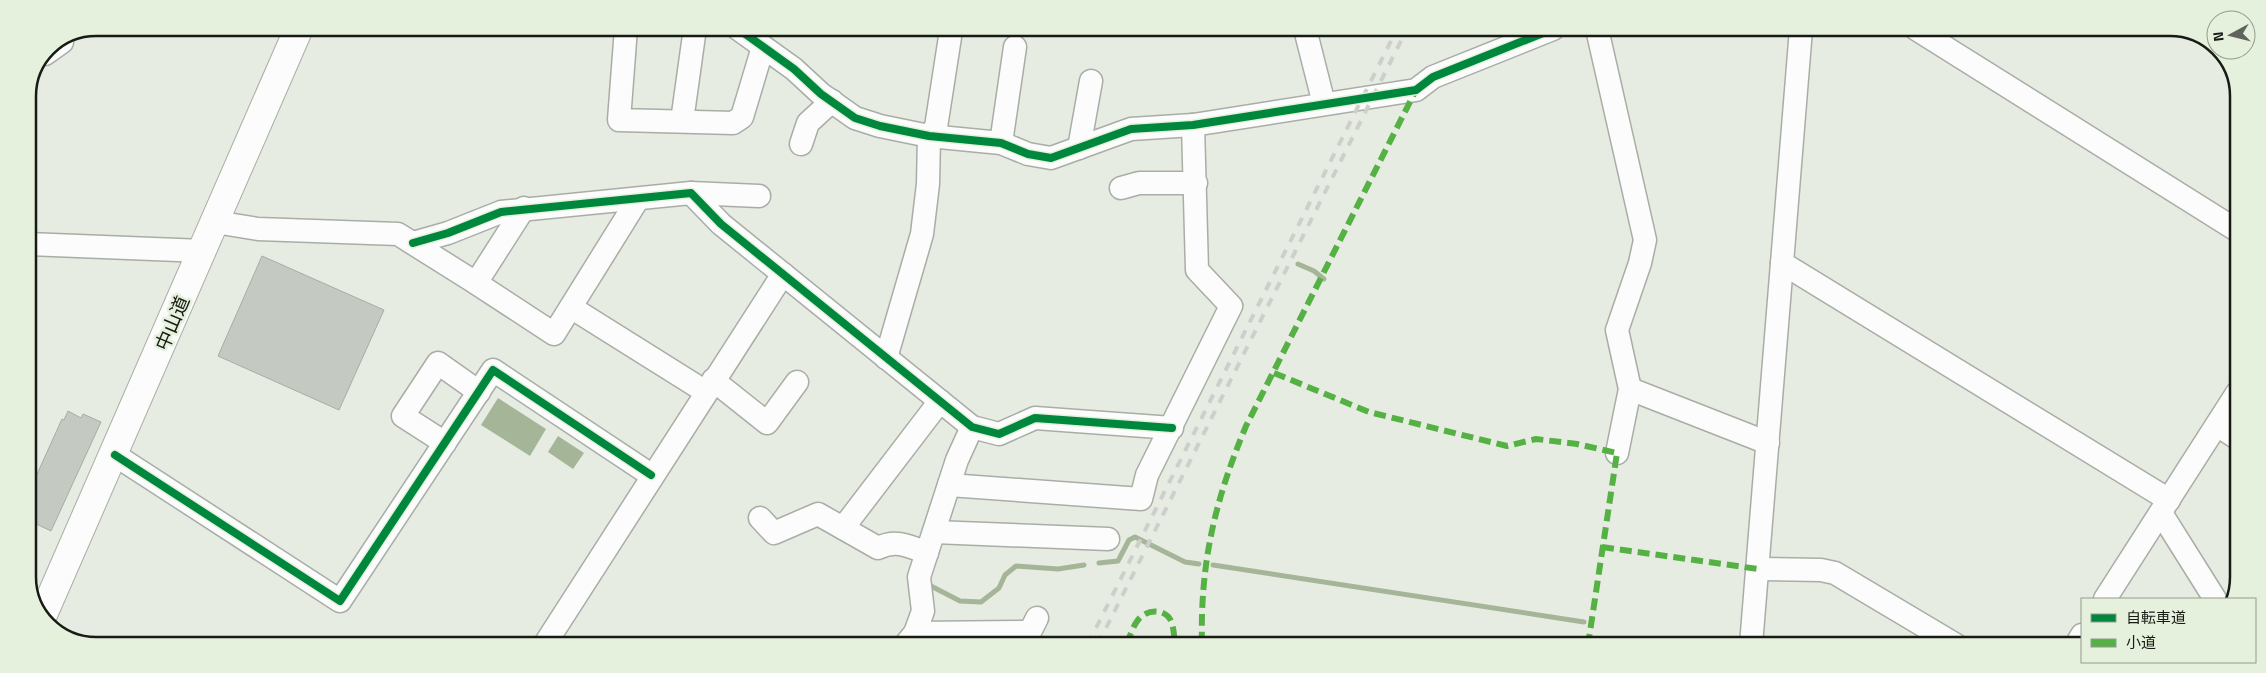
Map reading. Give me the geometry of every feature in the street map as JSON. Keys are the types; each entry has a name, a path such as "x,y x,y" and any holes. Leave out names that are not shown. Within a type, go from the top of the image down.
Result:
{"highway":[{"name":"中山道","path":"46,609 115,455 296,36"}],"street":[{"path":"625,36 619,120 733,123 742,117 763,47"},
{"path":"682,121 694,36"},
{"path":"748,36 794,69 855,118 880,126 929,136 1002,143 1028,154 1051,158 1131,129 1193,125 1416,90 1433,77 1536,36"},
{"path":"886,358 922,234 928,184 929,136 936,127 950,36"},
{"path":"1307,36 1324,104"},
{"path":"1599,36 1645,240 1640,263 1617,330 1630,389 1617,453"},
{"path":"1752,637 1800,36"},
{"path":"1926,36 2230,226"},
{"path":"1002,143 1015,47"},
{"path":"1079,148 1091,80"},
{"path":"801,144 808,123 832,101"},
{"path":"949,485 1141,499 1148,475 1230,306 1197,270 1193,125"},
{"path":"1121,188 1139,183 1196,184"},
{"path":"413,243 448,233 501,212 524,208 691,193 759,196"},
{"path":"691,193 721,224 972,427 999,434 1035,418 1172,428"},
{"path":"215,222 258,229 398,234 554,334 572,308 638,199"},
{"path":"476,283 524,208"},
{"path":"36,244 203,250"},
{"path":"1782,263 2165,506 2214,598"},
{"path":"549,637 651,475 783,274"},
{"path":"572,308 709,386 767,423 797,382"},
{"path":"445,443 403,416 438,363 479,392"},
{"path":"115,455 340,601 493,370 651,475"},
{"path":"1630,389 1768,443"},
{"path":"842,528 940,401"},
{"path":"2106,598 2230,404"},
{"path":"2217,425 2230,433"},
{"path":"912,637 923,611 919,577 957,460 972,427"},
{"path":"760,518 774,533 818,514 878,548 888,543 903,544 927,554"},
{"path":"934,532 1108,539"},
{"path":"1758,569 1821,570 1836,573 1943,637"},
{"path":"945,637 1030,632 1037,618"}],"shaded area":[{"path":"498,398 546,429 530,456 481,425"},
{"path":"558,436 584,453 573,469 548,452"}],"building":[{"path":"262,256 384,310 339,410 218,356"},
{"path":"68,411 81,418 83,414 101,422 51,531 36,524 36,476 62,419 64,420"}],"waterway":[{"path":"1298,264 1314,271 1324,279"},
{"path":"1099,563 1118,561 1129,540 1135,537 1185,562 1199,564"},
{"path":"929,585 960,601 981,602 999,588 1005,575 1016,566 1058,569 1084,565"},
{"path":"1213,565 1584,622"}],"railway":[{"path":"1092,637 1393,36"},
{"path":"1102,637 1403,36"}],"marked path":[{"path":"1202,637 1207,559 1218,506 1235,453 1246,426 1416,90"},
{"path":"1274,373 1369,412 1507,446 1536,439 1577,444 1617,453 1589,637"},
{"path":"1602,547 1758,569"},
{"path":"1129,637 1141,616 1150,612 1160,612 1168,617 1171,621 1174,637"}],"cycle path":[{"path":"748,36 794,69 821,94 855,118 880,126 929,136 1001,143 1028,154 1051,158 1131,129 1193,125 1416,90 1433,77 1536,36"},
{"path":"413,243 448,233 501,212 691,193 721,224 972,427 999,434 1035,418 1172,428"},
{"path":"115,455 340,601 493,370 651,475"}]}
